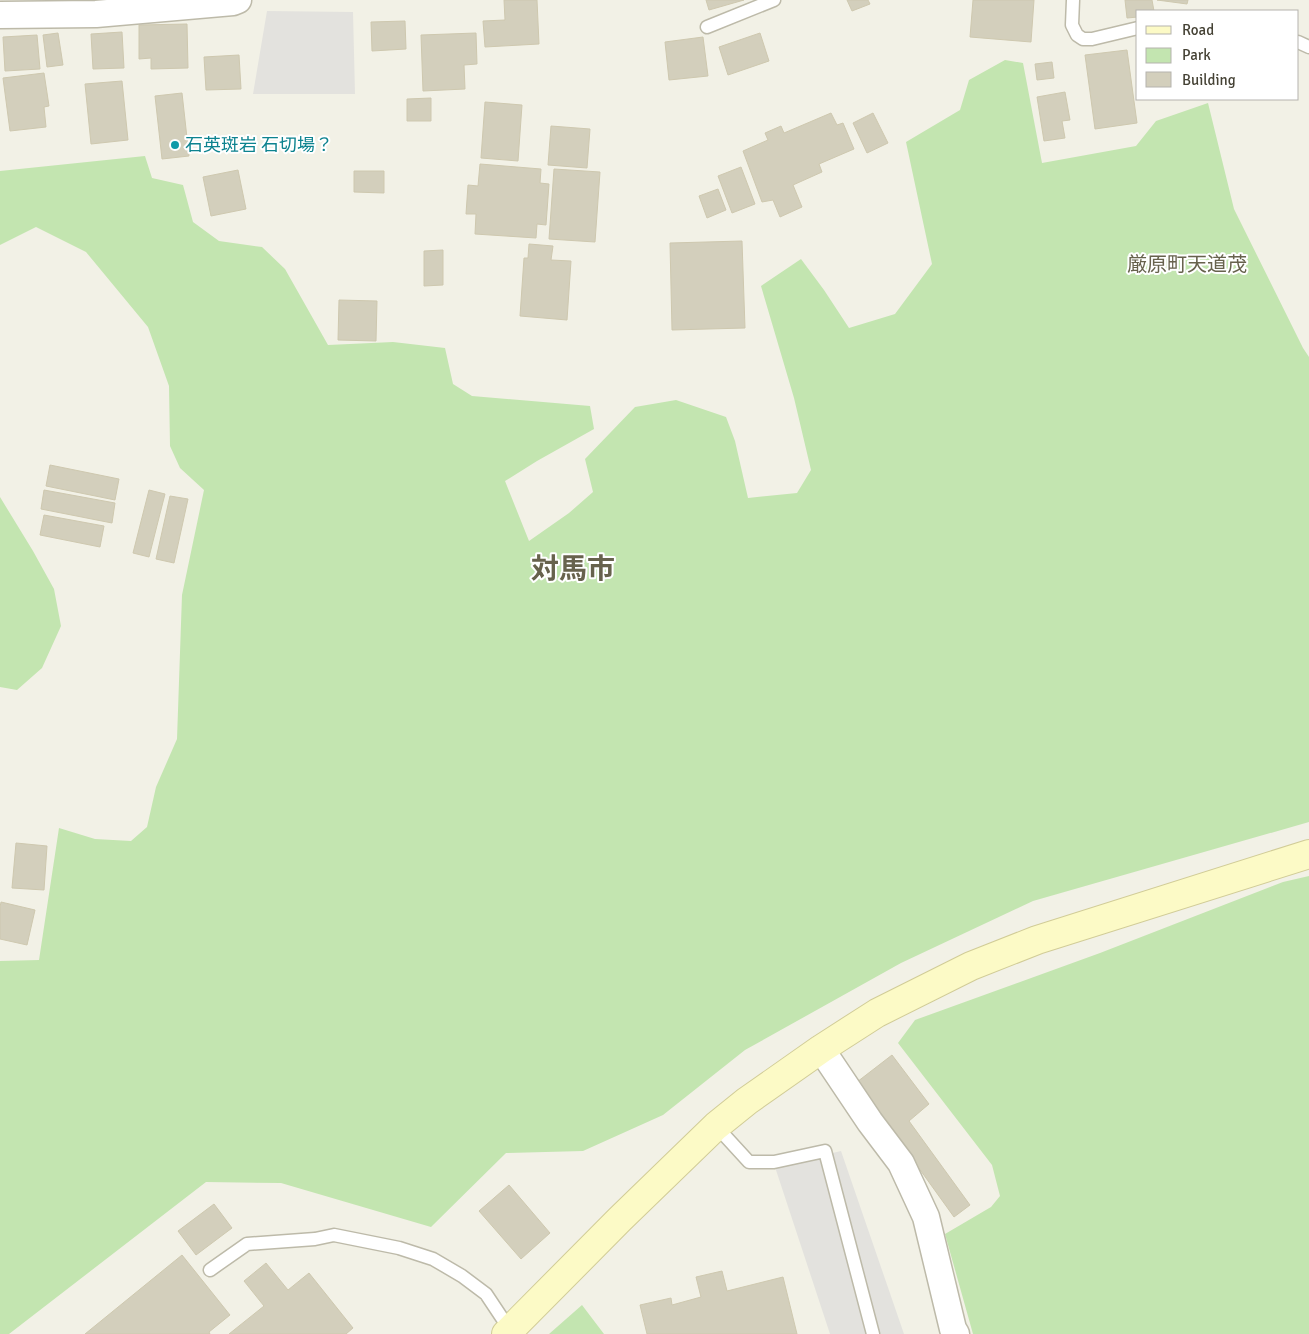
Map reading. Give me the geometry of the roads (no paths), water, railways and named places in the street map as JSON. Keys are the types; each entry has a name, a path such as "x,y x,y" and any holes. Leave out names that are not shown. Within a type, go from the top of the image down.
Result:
{"street":[{"path":"0,15 96,14 235,1"},
{"path":"508,1332 716,1126 747,1101 821,1049 877,1014 971,966 1036,940 1309,854"},
{"path":"821,1049 901,1164 926,1216 953,1329 956,1334"}],"lane":[{"path":"707,27 774,0"},
{"path":"1073,0 1072,25 1077,35 1083,39 1092,39 1136,28"},
{"path":"716,1126 748,1162 774,1162 825,1150 873,1334"},
{"path":"210,1270 248,1244 315,1239 334,1235 399,1248 433,1259 462,1276 486,1294 508,1332"}],"place":[{"name":"石英斑岩 石切場？","path":"175,145"}],"district":[{"name":"厳原町天道茂","path":"1187,264"},
{"name":"対馬市","path":"573,569"}]}
